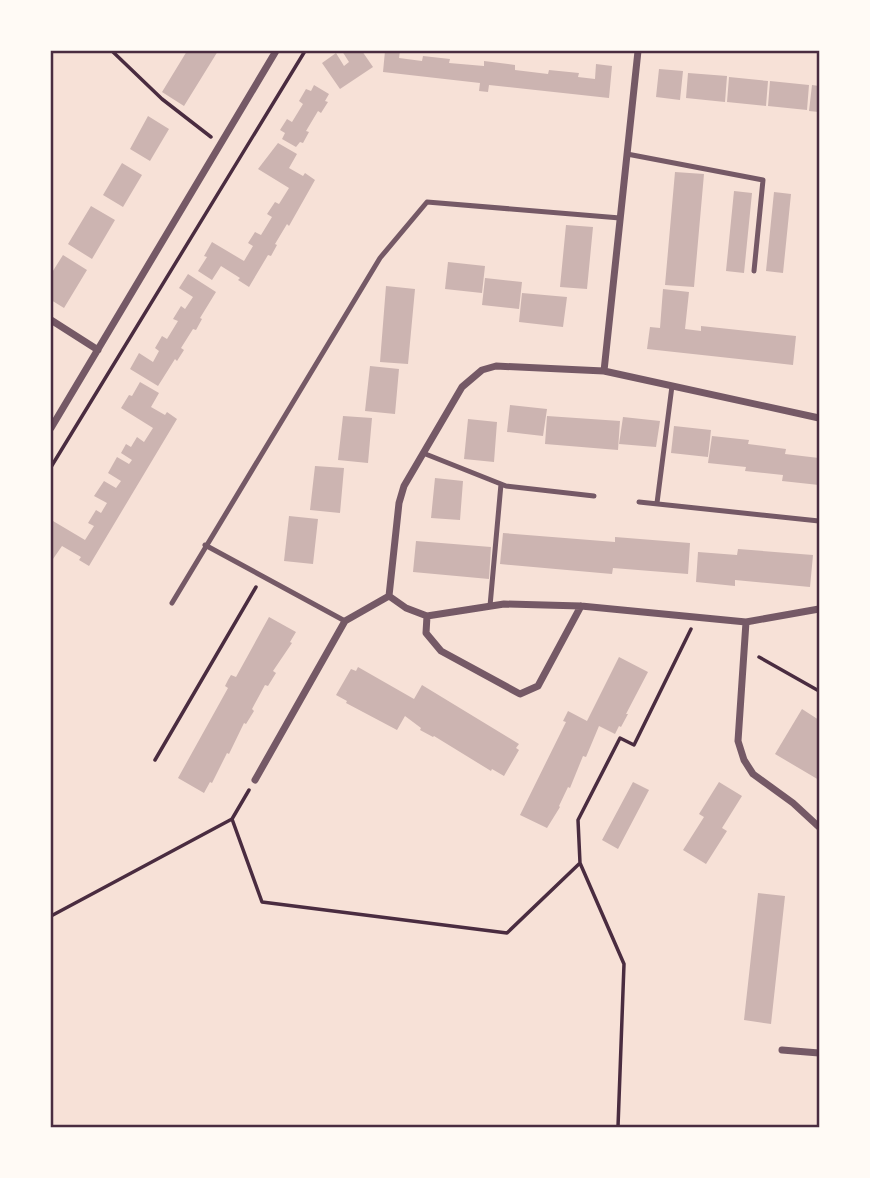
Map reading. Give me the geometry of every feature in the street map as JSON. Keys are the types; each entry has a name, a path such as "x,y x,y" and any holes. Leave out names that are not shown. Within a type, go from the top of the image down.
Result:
{"street":[{"path":"51,428 276,51"},
{"path":"604,371 638,51"},
{"path":"51,320 98,350"},
{"path":"389,596 399,503 404,486 462,387 482,370 496,366 604,371 819,418"},
{"path":"389,596 406,608 427,616 504,604 581,606 746,622 819,609"},
{"path":"255,780 345,621 389,596"},
{"path":"427,616 426,633 441,651 520,694 538,686 581,606"},
{"path":"746,622 738,741 744,760 753,774 793,803 819,827"},
{"path":"782,1050 819,1053"}],"lane":[{"path":"627,154 763,180 754,271"},
{"path":"172,603 380,258 427,202 620,218"},
{"path":"657,503 672,386"},
{"path":"423,453 501,484 594,496"},
{"path":"490,606 501,484"},
{"path":"639,502 819,521"},
{"path":"205,545 345,621"}],"path":[{"path":"112,51 162,99 220,144"},
{"path":"51,467 305,51"},
{"path":"155,760 262,576"},
{"path":"618,1127 624,964 580,863 578,820 620,738 634,745 689,633"},
{"path":"744,649 819,691"},
{"path":"51,916 232,819 255,780"},
{"path":"232,819 262,902 508,933 580,863"}],"building":[{"path":"187,51 218,51 184,106 162,92"},
{"path":"342,51 362,51 373,67 340,89 322,63 336,53 344,66 349,62"},
{"path":"385,51 400,51 399,58 422,61 423,56 450,59 449,63 484,66 484,61 515,65 515,70 548,74 549,70 579,73 578,77 595,79 596,64 612,66 609,98 489,85 488,92 479,91 480,83 383,72"},
{"path":"659,69 683,71 680,100 656,97"},
{"path":"688,73 727,76 725,102 686,98"},
{"path":"729,77 768,81 766,106 727,102"},
{"path":"770,81 809,85 807,110 768,106"},
{"path":"314,85 329,94 325,101 328,102 321,113 318,111 306,131 309,132 303,143 300,142 296,147 282,139 285,133 280,130 287,119 292,122 303,104 299,101 306,89 311,91"},
{"path":"812,85 819,86 819,112 809,111"},
{"path":"148,116 169,129 150,161 130,149"},
{"path":"278,143 297,154 289,168 303,176 305,173 315,180 289,226 287,224 275,244 277,245 271,256 268,255 249,287 221,266 212,280 198,271 212,242 244,261 253,246 248,243 255,232 261,235 272,217 267,214 275,202 279,204 289,188 258,169"},
{"path":"122,163 142,175 123,207 103,195"},
{"path":"675,172 704,174 694,287 665,285"},
{"path":"734,191 752,193 744,273 726,271"},
{"path":"774,192 791,194 783,273 766,271"},
{"path":"91,206 115,220 92,259 68,244"},
{"path":"566,225 593,227 587,289 560,287"},
{"path":"63,255 87,270 64,308 51,300 51,274"},
{"path":"448,262 485,266 482,293 445,289"},
{"path":"188,274 216,292 196,330 193,329 181,348 184,350 158,386 130,369 139,353 153,362 159,351 155,348 162,336 167,339 178,321 173,319 181,306 185,309 193,297 179,288"},
{"path":"485,278 522,282 519,309 482,305"},
{"path":"386,286 415,289 408,364 380,362"},
{"path":"663,289 689,292 685,329 701,331 701,326 796,336 793,365 647,349 650,327 660,328"},
{"path":"522,293 567,297 563,327 519,322"},
{"path":"370,366 399,369 395,414 365,411"},
{"path":"140,382 159,393 151,407 165,415 167,412 177,419 89,566 79,560 81,557 62,546 53,559 53,521 85,540 94,526 88,523 96,510 101,513 107,503 94,496 104,481 116,488 121,481 108,473 117,457 129,464 132,460 121,453 126,444 131,447 137,437 144,442 153,428 121,408"},
{"path":"510,405 547,409 543,436 507,432"},
{"path":"343,416 372,418 368,463 338,460"},
{"path":"547,416 620,421 618,450 545,444"},
{"path":"623,417 660,421 656,447 619,444"},
{"path":"468,419 497,422 494,462 464,459"},
{"path":"674,426 711,430 708,457 671,453"},
{"path":"712,436 749,440 748,444 786,449 785,454 819,458 819,485 782,481 783,475 745,471 746,467 708,463"},
{"path":"315,466 344,468 340,513 310,510"},
{"path":"435,478 463,481 460,520 431,518"},
{"path":"289,516 318,519 313,564 284,561"},
{"path":"503,533 615,542 615,537 690,543 688,574 613,568 612,574 500,564"},
{"path":"416,541 491,547 489,579 413,572"},
{"path":"738,549 813,555 810,587 735,580 735,586 696,582 698,552 737,555"},
{"path":"269,617 296,632 290,642 292,643 273,671 276,673 268,686 265,685 252,709 254,711 246,724 244,723 229,754 227,753 204,793 178,778 228,688 225,686 228,680 231,675 236,677"},
{"path":"619,657 648,672 621,727 619,726 615,734 599,726 586,757 583,756 570,788 568,787 547,828 520,815 566,722 563,721 568,711 587,721"},
{"path":"358,667 414,699 422,685 519,744 516,748 519,750 504,776 420,730 421,728 405,716 397,730 346,703 347,701 336,695 351,669 356,671"},
{"path":"802,709 819,720 819,780 775,754"},
{"path":"633,782 649,790 618,849 602,840"},
{"path":"719,782 742,796 722,828 727,831 706,864 683,850 704,817 699,814"},
{"path":"758,893 785,896 771,1024 744,1020"}]}
